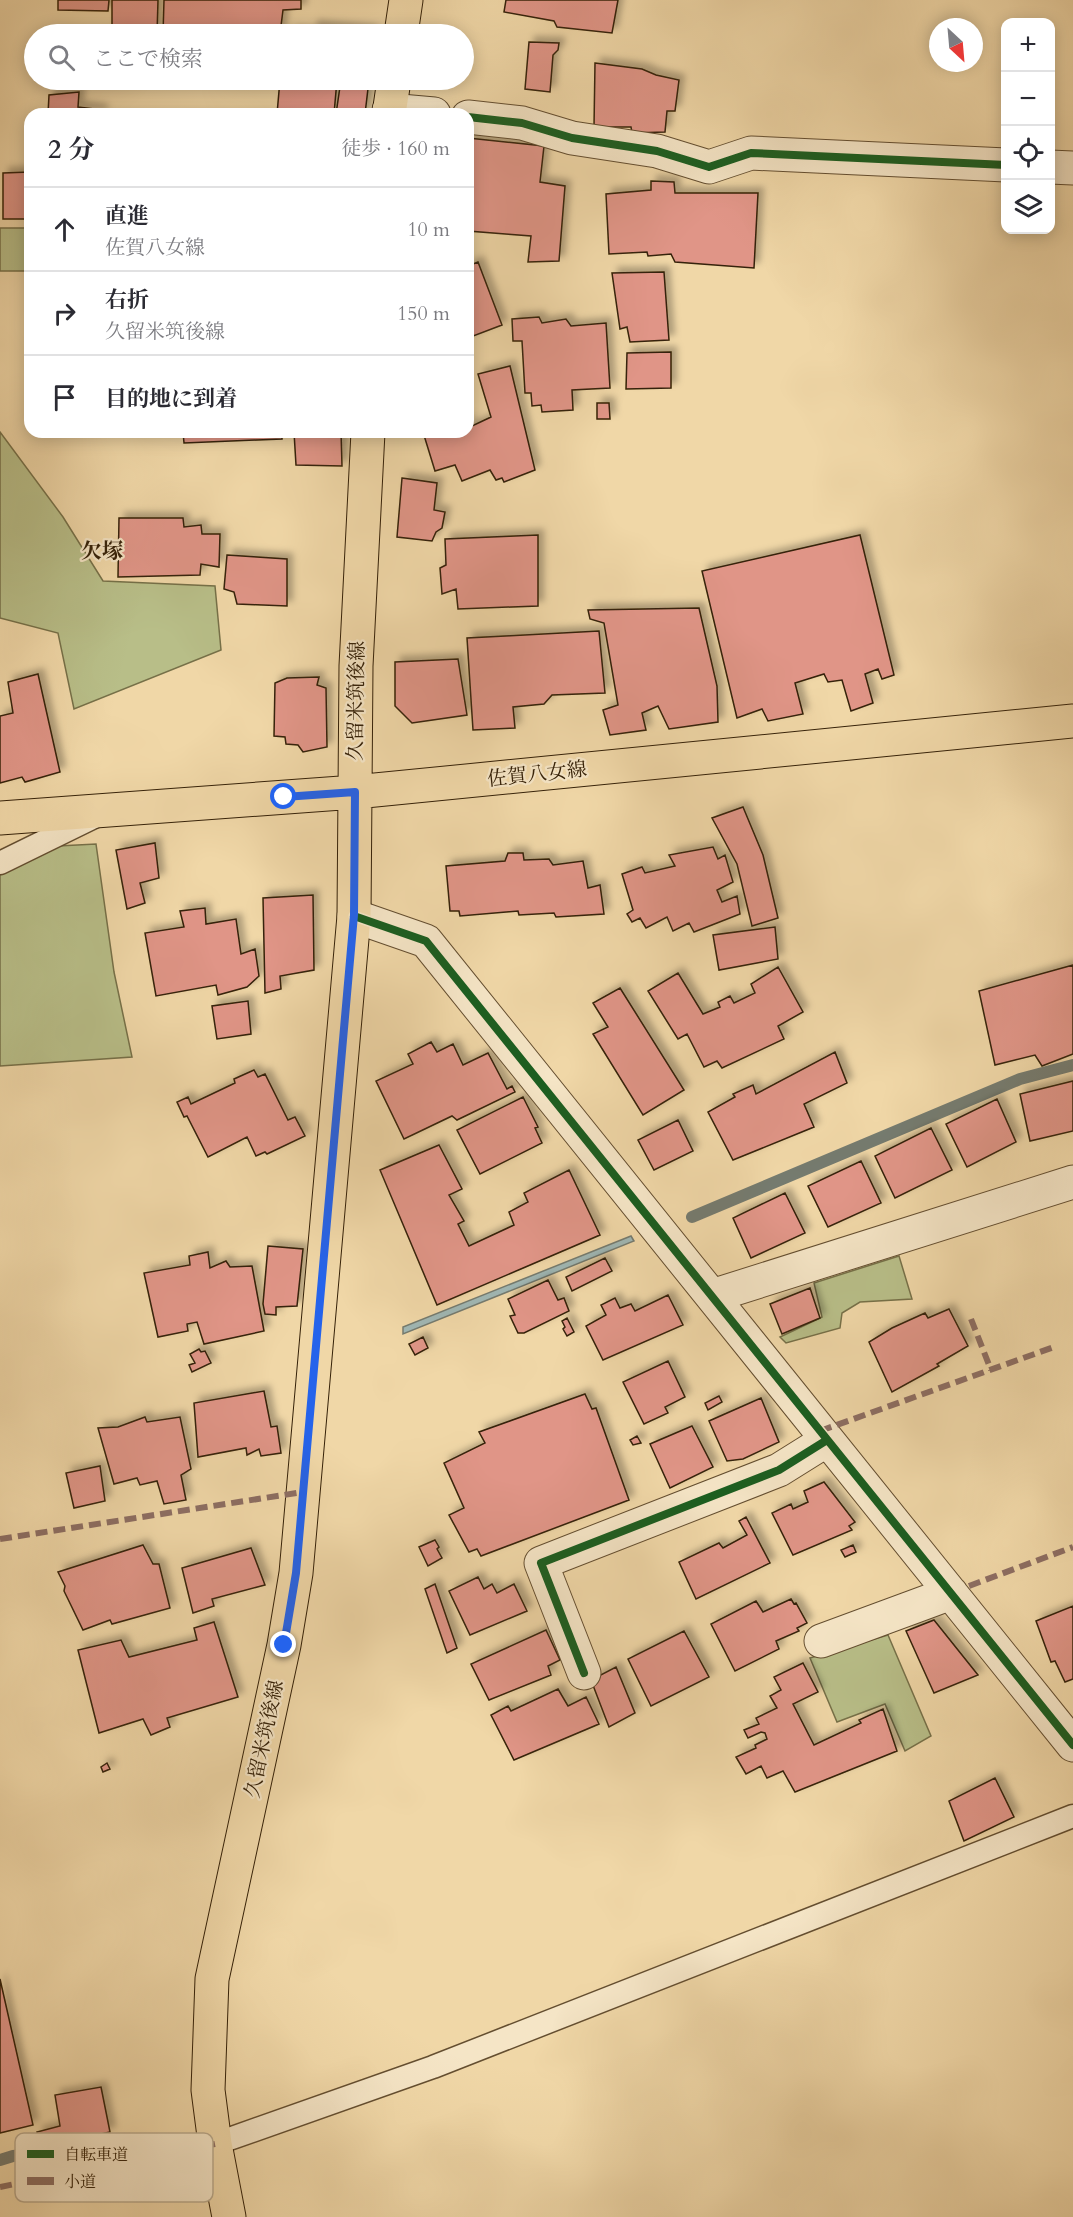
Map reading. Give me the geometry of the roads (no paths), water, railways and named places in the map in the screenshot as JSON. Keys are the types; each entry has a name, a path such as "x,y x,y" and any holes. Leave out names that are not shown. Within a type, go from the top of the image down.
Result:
{"main road":[{"path":"402,24 406,0"},
{"name":"久留米筑後線","path":"229,2217 215,2144 208,2090 212,1979 284,1645 296,1573 354,915 356,666 368,438"},
{"name":"佐賀八女線","path":"0,818 355,792 1073,721"}],"street":[{"path":"391,101 414,108"},
{"path":"474,118 522,123 572,138 657,151 709,166 751,153 1001,165"},
{"path":"1055,167 1073,168"},
{"path":"354,915 426,941 1073,1745"},
{"path":"712,1296 1073,1182"},
{"path":"584,1673 541,1563 779,1470 827,1440"},
{"path":"821,1641 951,1593"}],"lane":[{"path":"0,863 111,809"},
{"path":"215,2144 433,2067 1073,1816"}],"water":[{"path":"631,1236 634,1241 403,1334 403,1327"}],"waterway":[{"path":"692,1217 1020,1079 1073,1065"},
{"path":"0,2160 15,2156"}],"district":[{"name":"欠塚","path":"102,551"}]}
